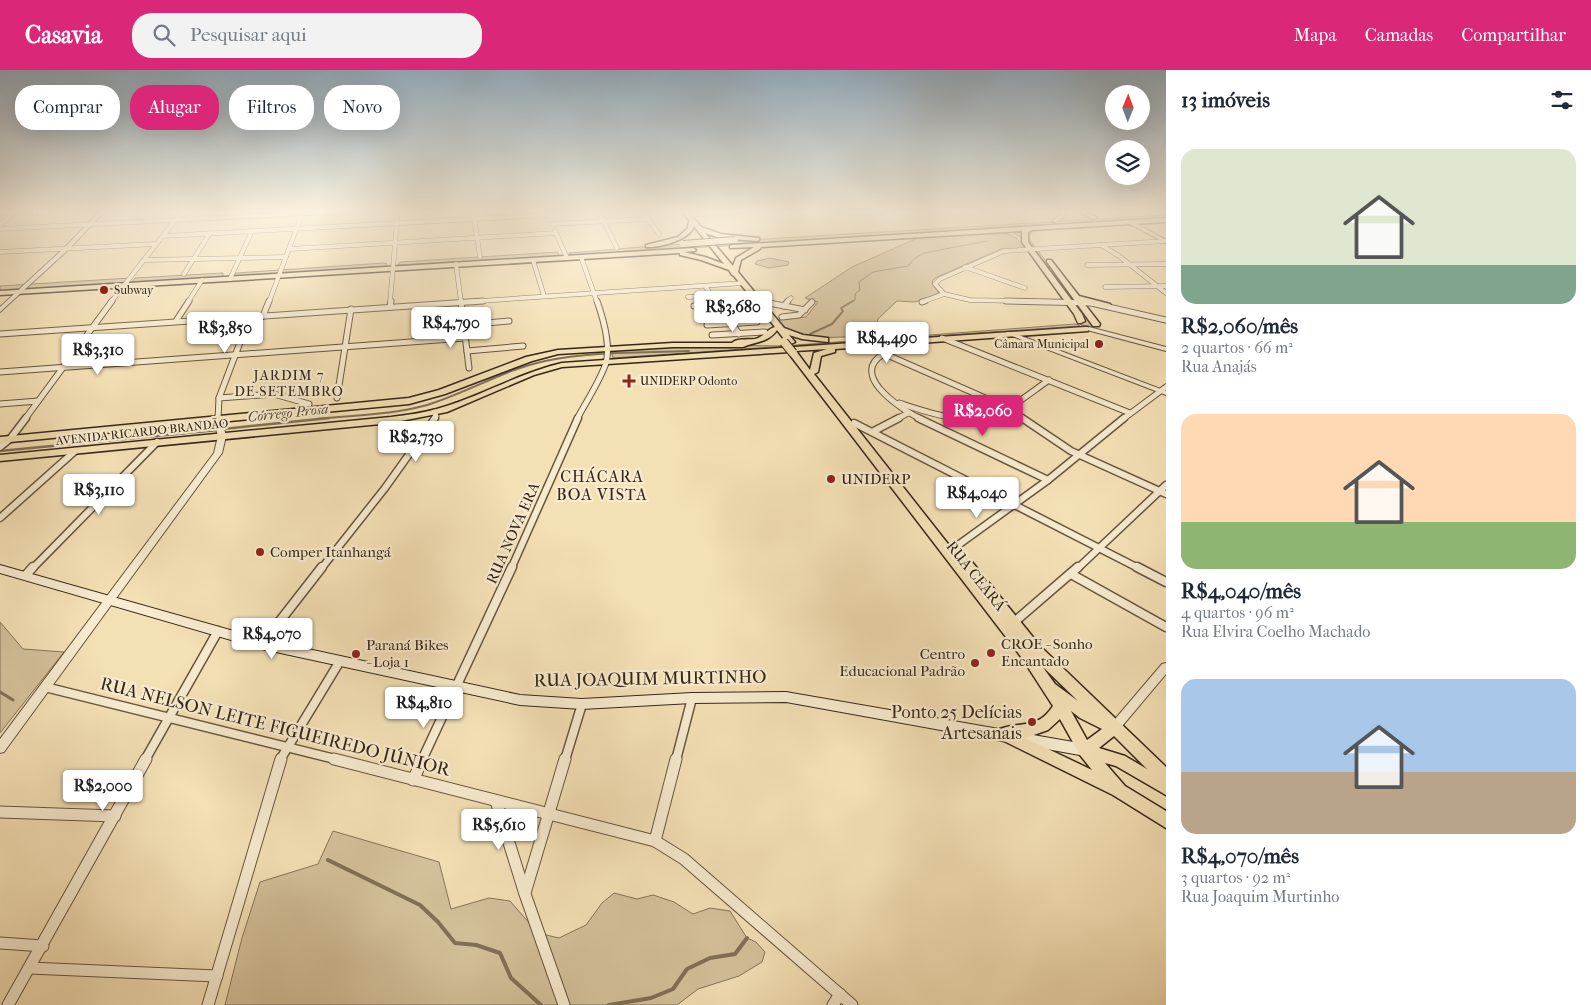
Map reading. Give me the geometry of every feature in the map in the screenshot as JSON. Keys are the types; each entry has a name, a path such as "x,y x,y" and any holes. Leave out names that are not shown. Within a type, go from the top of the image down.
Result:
{"main road":[{"path":"0,293 279,275 480,257 566,254 581,257 638,254"},
{"path":"0,286 283,268 456,264 533,260 569,254"},
{"path":"676,254 703,258 732,271 742,256 748,254"},
{"name":"RUA CEARÁ","path":"718,254 854,423 1028,654 1049,686 1085,750"},
{"path":"1034,254 1070,303 1078,321 1078,326 1092,327 1080,301 1043,254"},
{"path":"473,263 480,257"},
{"name":"RUA CEARÁ","path":"742,284 759,301 777,329"},
{"path":"1080,301 1107,306"},
{"name":"AVENIDA RICARDO BRANDÃO","path":"0,458 222,434 391,420 434,412 544,368 606,360 856,344 981,329 1078,321 1092,327"},
{"name":"AVENIDA RICARDO BRANDÃO","path":"5,441 218,422 409,401 442,392 529,359 558,352 702,344 767,346 837,340 942,338 956,340 1009,333 1092,327"},
{"path":"702,344 753,342 766,338 777,329 802,337 837,340"},
{"path":"981,329 1009,333"},
{"path":"814,372 817,355 856,344"},
{"name":"RUA CEARÁ","path":"792,347 822,391 950,549 1036,651 1166,777"},
{"path":"729,352 766,352 787,356 822,391"},
{"name":"RUA JOAQUIM MURTINHO","path":"0,569 262,644 456,688 520,700 582,704 692,698 786,697 1085,750"},
{"path":"1049,686 1085,714 1114,728 1085,750"},
{"path":"1004,735 1041,728 1051,722 1060,707"},
{"path":"1004,735 1119,791 1166,820"},
{"path":"1085,750 1120,761 1166,788"},
{"path":"1085,750 1119,791"}],"street":[{"path":"0,310 61,254"},
{"path":"0,447 38,401 91,328 149,254"},
{"path":"184,274 197,254"},
{"path":"230,278 241,254"},
{"path":"246,327 263,316 288,254"},
{"path":"390,307 395,254"},
{"path":"944,294 935,284 936,281 998,254"},
{"path":"1117,254 1166,293"},
{"name":"RUA NOVA ERA","path":"413,780 495,606 574,426 606,360 607,349 604,324 581,257"},
{"path":"145,260 286,258"},
{"path":"533,260 544,296"},
{"path":"456,264 469,368"},
{"path":"1087,265 1166,264"},
{"path":"965,268 1025,288"},
{"path":"176,321 202,280"},
{"path":"0,334 594,292 742,284"},
{"path":"705,286 739,334"},
{"path":"1105,288 1166,286"},
{"path":"688,297 736,294"},
{"path":"922,302 944,294 977,301 1070,303 1080,301"},
{"path":"704,295 730,334"},
{"path":"784,306 791,298"},
{"path":"759,301 805,310"},
{"path":"782,317 799,315 812,302"},
{"path":"694,306 743,303"},
{"path":"1107,306 1166,320"},
{"path":"337,398 351,310"},
{"path":"700,316 749,312"},
{"path":"0,748 218,453 222,434 218,422 218,398 250,317"},
{"path":"464,325 509,321"},
{"path":"707,325 725,326 732,323 757,322"},
{"path":"1092,327 1166,345"},
{"path":"1092,327 1166,349"},
{"path":"712,335 765,332"},
{"path":"1009,333 1164,390"},
{"path":"0,372 465,338"},
{"path":"912,338 878,358 870,372 879,388 908,413 1048,480"},
{"path":"956,340 1130,413"},
{"path":"467,350 523,346"},
{"path":"885,354 1008,408 1079,455 1163,492"},
{"path":"894,402 949,417 990,417 1008,408 1050,380"},
{"path":"950,549 1048,480 1130,413 1164,390"},
{"path":"218,398 274,394 310,404"},
{"path":"0,404 38,401"},
{"path":"262,644 385,488 430,426 436,416 434,412"},
{"path":"874,431 908,413"},
{"path":"936,426 949,417"},
{"path":"854,423 874,431 1166,582"},
{"path":"26,575 156,442"},
{"path":"0,518 75,451"},
{"path":"1013,623 1163,492 1166,485"},
{"path":"1071,574 1166,627"},
{"path":"8,1005 43,946 218,631"},
{"path":"208,1005 286,748 340,662"},
{"path":"1114,728 1166,667"},
{"name":"RUA NELSON LEITE FIGUEIREDO JÚNIOR","path":"45,687 171,717 655,841 684,858 852,1005"},
{"path":"655,841 692,698"},
{"path":"525,894 582,704"},
{"path":"496,800 525,894 564,1005"},
{"path":"0,812 115,816"},
{"path":"0,943 43,946"},
{"path":"29,968 217,976"},
{"path":"833,1005 840,994"}],"shaded area":[{"path":"532,254 558,254 559,256 398,265 400,262"},
{"path":"569,254 601,254 579,255"},
{"path":"882,254 990,254 933,280 932,284 939,293 915,302 897,301 878,319 872,336 814,338 788,331 778,320 806,317 818,302 805,298 852,267"},
{"path":"1036,254 1040,254 1092,321 1093,327 1081,325"},
{"path":"770,258 789,262 788,265 769,268 755,264 757,261"},
{"path":"387,264 386,266 234,277 236,273"},
{"path":"223,273 223,276 220,277 132,282 135,278"},
{"path":"131,278 126,285 0,293 0,286"},
{"path":"1075,324 1080,326 613,358 611,350 695,345 784,346"},
{"path":"0,622 23,649 64,652 0,733"},
{"path":"333,831 439,862 451,909 489,898 510,901 538,933 559,938 586,925 602,903 614,893 637,899 653,895 674,902 693,914 710,908 730,911 747,938 756,942 765,952 762,962 739,976 698,989 677,1005 225,1005 242,938 260,882 318,864"}],"waterway":[{"name":"Córrego Prosa","path":"853,301 855,300 855,294 860,290 859,282 873,272 908,266 915,258 923,254"},
{"name":"Córrego Prosa","path":"810,334 832,324 843,311 841,308 853,301"},
{"name":"Córrego Prosa","path":"317,419 386,413 427,405 514,370 545,361 599,354 689,351"},
{"name":"Córrego Prosa","path":"223,429 329,418"},
{"name":"Córrego Prosa","path":"0,451 218,430"},
{"path":"0,692 13,700"},
{"path":"328,860 420,905 438,922 455,943 476,945 500,953 511,978 541,1005"},
{"path":"609,1005 651,998 673,989 687,969 710,958 735,954 747,938"}],"place":[{"name":"Subway","path":"104,290"},
{"name":"Câmara Municipal","path":"1099,344"},
{"name":"UNIDERP Odonto","path":"629,381"},
{"name":"UNIDERP","path":"831,479"},
{"name":"Comper Itanhangá","path":"260,552"},
{"name":"CROE - Sonho Encantado","path":"991,653"},
{"name":"Paraná Bikes - Loja 1","path":"356,654"},
{"name":"Centro Educacional Padrão","path":"975,663"},
{"name":"Ponto 25 Delícias Artesanais","path":"1032,722"}],"district":[{"name":"JARDIM 7 DE SETEMBRO","path":"289,384"},
{"name":"CHÁCARA BOA VISTA","path":"602,485"}]}
